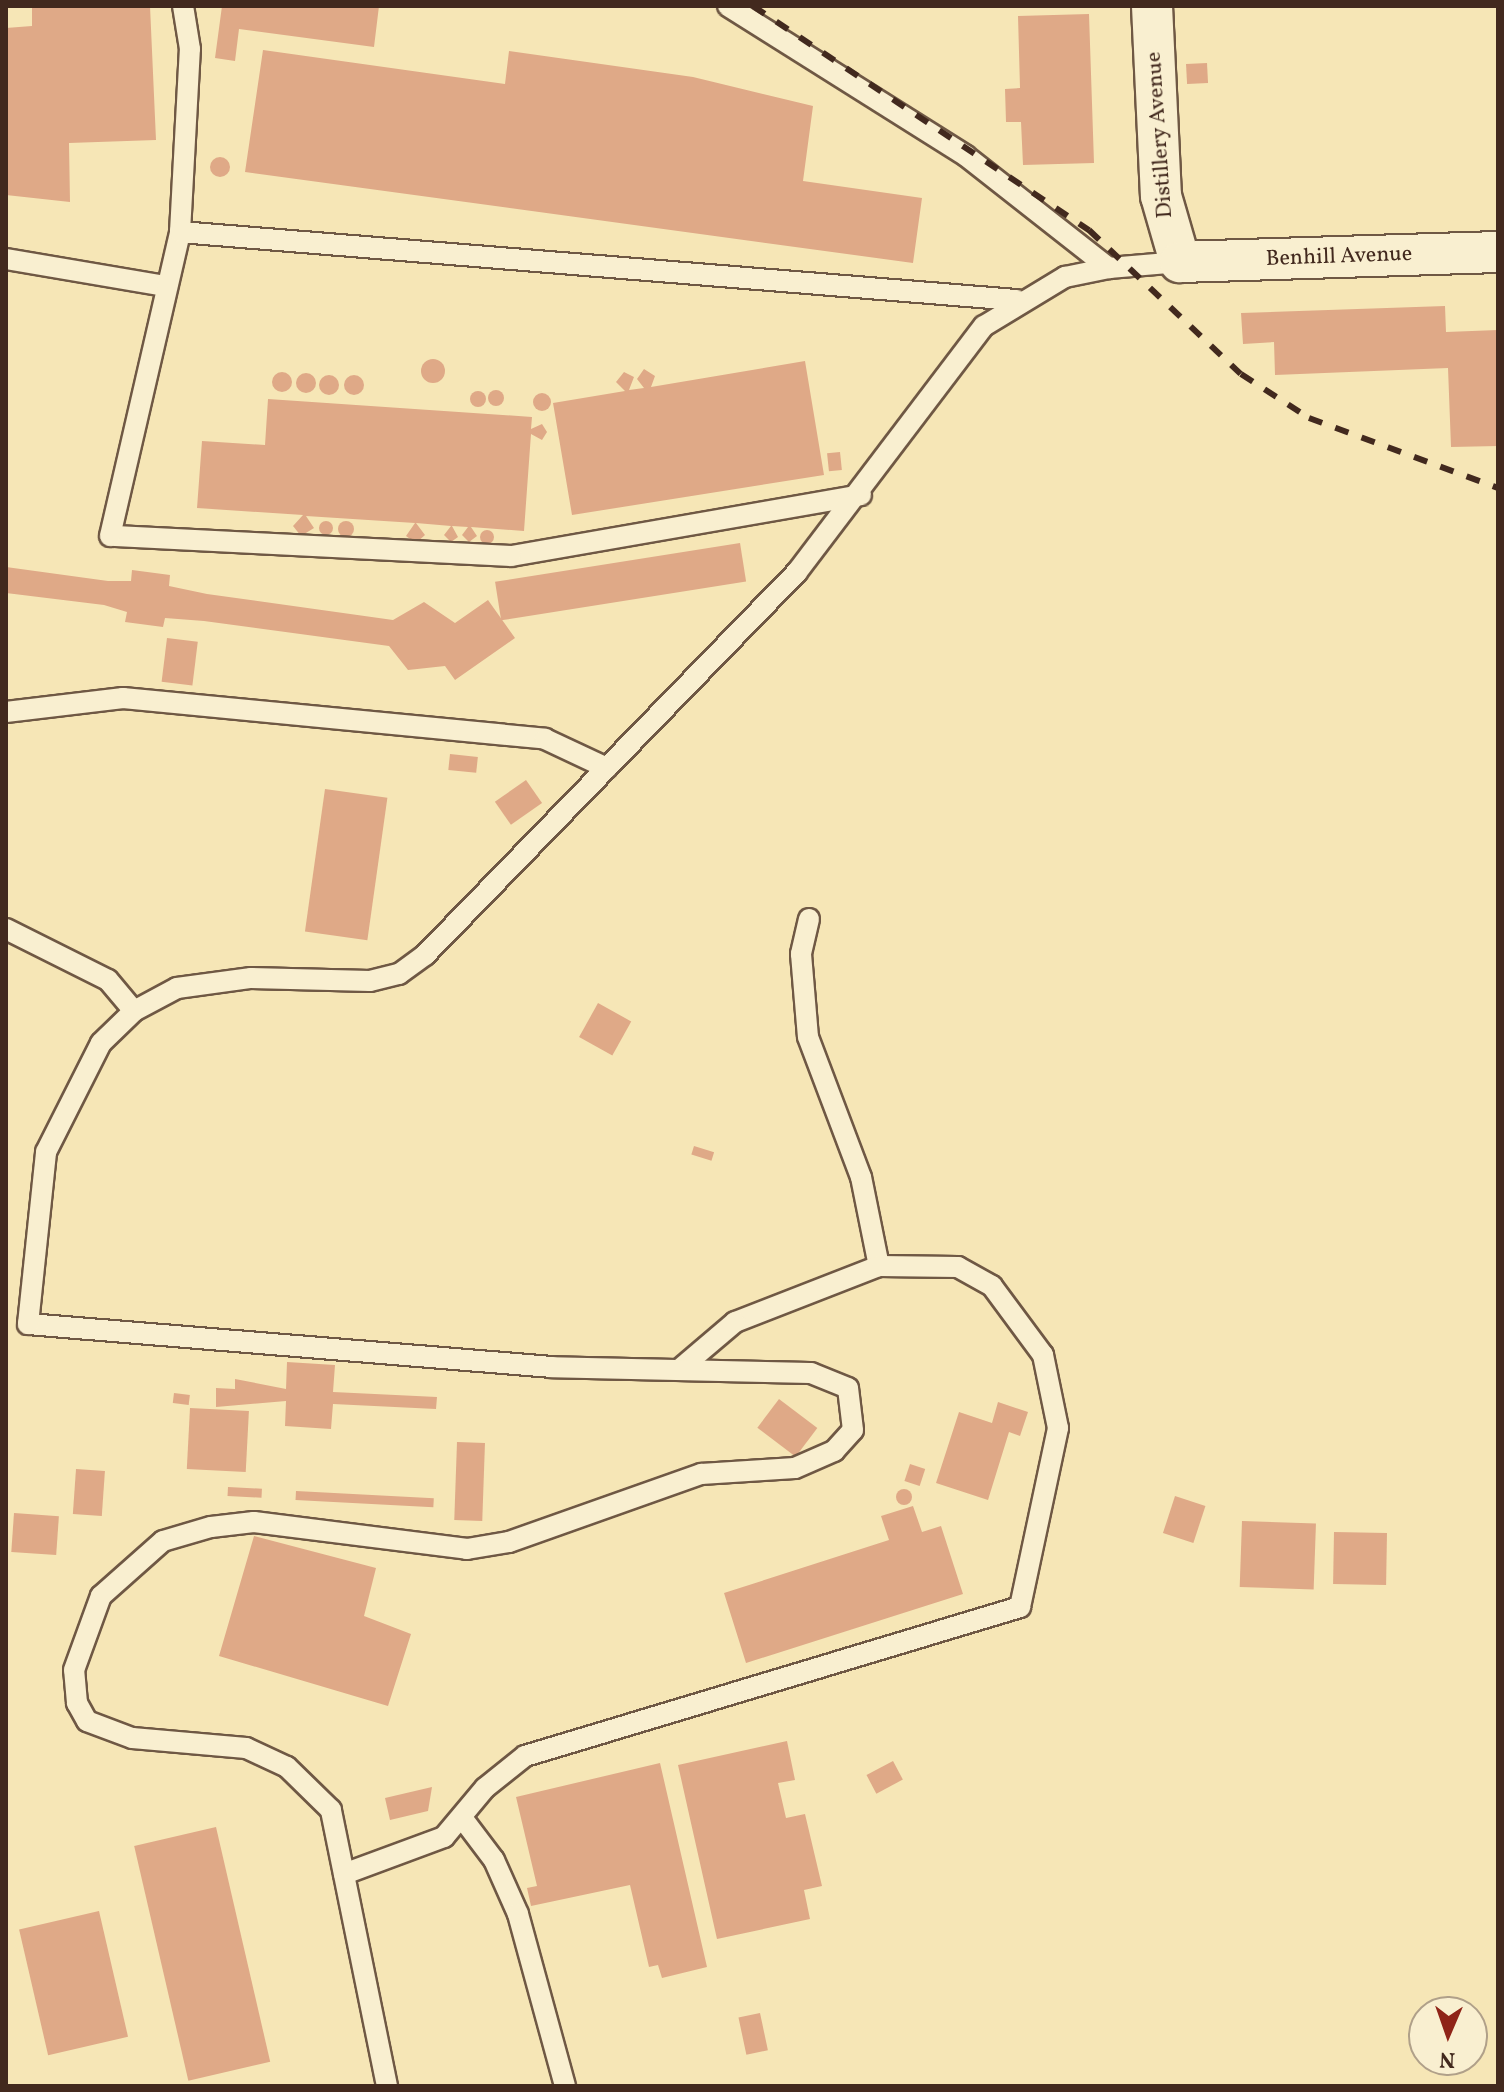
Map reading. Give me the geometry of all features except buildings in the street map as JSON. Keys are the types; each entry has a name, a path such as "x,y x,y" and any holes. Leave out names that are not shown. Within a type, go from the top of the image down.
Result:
{"street":[{"name":"Distillery Avenue","path":"1152,6 1161,196 1180,262"},
{"name":"Benhill Avenue","path":"1180,262 1498,252"}],"lane":[{"path":"183,6 190,49 180,232 165,286 110,536 511,556 861,495"},
{"path":"728,6 966,156 1109,268"},
{"path":"180,232 1016,300"},
{"path":"6,259 165,286"},
{"path":"387,2086 331,1810 287,1767 246,1748 132,1738 87,1721 74,1670 101,1596 163,1541 211,1527 254,1522 467,1549 509,1542 701,1474 795,1468 834,1451 853,1430 848,1388 811,1373 552,1367 28,1324 46,1152 101,1043 134,1011 177,988 399,974 607,768 861,495 984,326 1016,300 1065,277 1109,268 1180,262"},
{"path":"6,712 123,698 545,739 607,768"},
{"path":"809,919 801,954 808,1037 861,1177 879,1266"},
{"path":"6,929 108,980 134,1011"},
{"path":"344,1874 425,1847 463,1819 485,1788 525,1756 1020,1607 1058,1428 1043,1355 992,1286 958,1267 879,1266 735,1322 681,1368"},
{"path":"463,1819 494,1860 518,1914 565,2086"}],"railway":[{"path":"753,6 1089,230 1241,374 1309,418 1498,488"}]}
